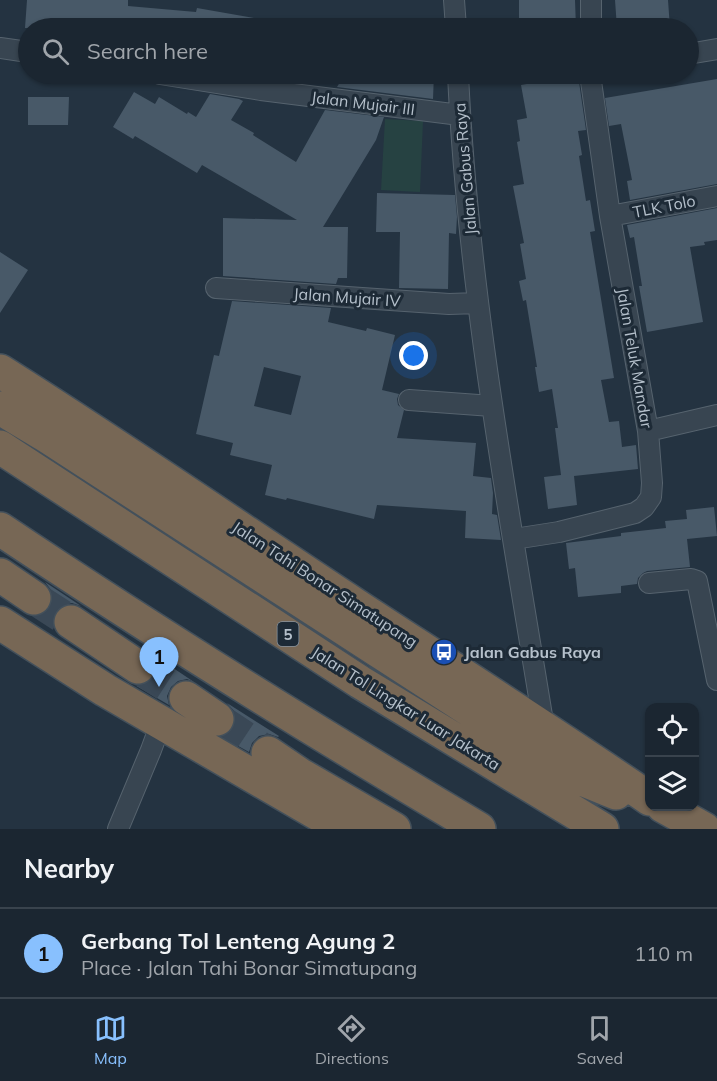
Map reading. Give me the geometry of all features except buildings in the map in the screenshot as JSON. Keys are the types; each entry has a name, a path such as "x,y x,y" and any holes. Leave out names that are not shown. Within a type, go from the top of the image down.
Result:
{"highway":[{"name":"Jalan Tahi Bonar Simatupang","path":"0,371 81,422 645,796"},
{"path":"0,408 58,443 567,772 625,796 645,798"},
{"name":"Jalan Tol Lingkar Luar Jakarta","path":"0,447 360,682 602,829"},
{"path":"0,529 191,652 479,829"},
{"path":"0,575 34,598"},
{"path":"71,622 138,667"},
{"path":"0,623 105,690 344,829"},
{"path":"186,698 217,719"},
{"path":"268,753 299,774 394,829"},
{"path":"671,811 705,829"}],"street":[{"path":"454,0 455,18"},
{"path":"591,0 591,18"},
{"path":"0,48 18,51"},
{"path":"699,52 717,49"},
{"name":"Jalan Mujair III","path":"223,84 460,115"},
{"name":"Jalan Gabus Raya","path":"458,84 478,303 492,406 521,538 544,728"},
{"name":"Jalan Teluk Mandar","path":"521,538 559,532 635,513 644,507 651,497 648,431 610,216 591,84"},
{"name":"TLK Tolo","path":"610,216 717,196"},
{"name":"Jalan Mujair IV","path":"216,288 478,303"},
{"path":"409,400 492,406"},
{"path":"648,431 717,415"},
{"path":"649,584 691,579 697,581 717,680"},
{"path":"118,829 161,723"}],"green space":[{"path":"385,119 423,121 420,192 381,190"}],"tunnel":[{"path":"34,598 71,622"},
{"path":"138,667 186,698"},
{"path":"217,719 268,753"}],"place":[{"name":"Jalan Gabus Raya","path":"444,652"},
{"name":"Gerbang Tol Lenteng Agung 2","path":"159,687"}]}
